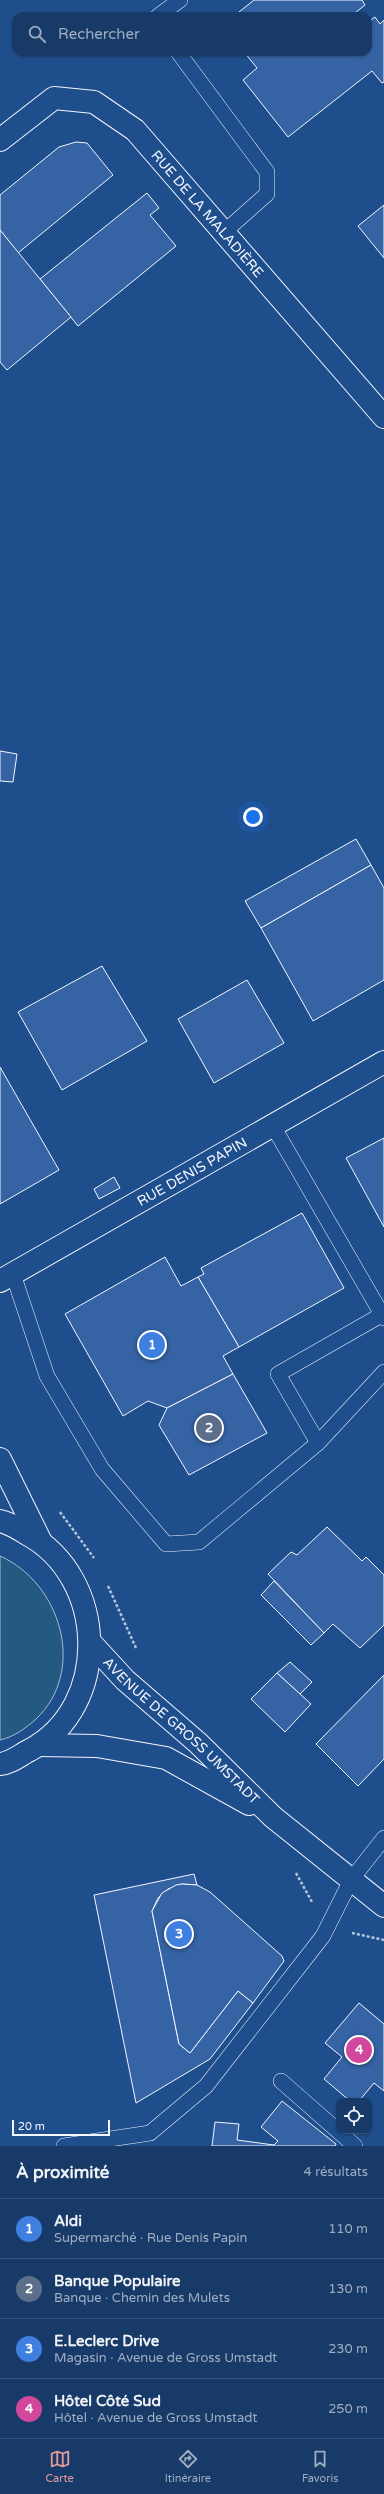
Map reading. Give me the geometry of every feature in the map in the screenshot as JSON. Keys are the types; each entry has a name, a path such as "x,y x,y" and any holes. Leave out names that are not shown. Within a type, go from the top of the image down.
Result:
{"street":[{"name":"RUE DE LA MALADIÈRE","path":"0,140 54,98 94,102 135,130 384,417"},
{"name":"RUE DENIS PAPIN","path":"6,1278 384,1062"},
{"path":"0,1459 40,1540"},
{"path":"0,1521 40,1540 61,1560 77,1585 87,1614 91,1643 87,1672 77,1700 61,1725 40,1745 2,1767"},
{"name":"AVENUE DE GROSS UMSTADT","path":"91,1643 124,1680 198,1743 272,1817 384,1906"},
{"name":"AVENUE DE GROSS UMSTADT","path":"40,1745 97,1746 166,1758 272,1817"}],"lane":[{"path":"164,12 180,0"},
{"path":"181,56 267,172 267,194 224,233"},
{"path":"272,1126 383,1316 278,1374 318,1443"},
{"path":"6,1278 47,1376 102,1469 166,1544 199,1542 318,1443 384,1372"},
{"path":"64,2146 150,2133 206,2086 323,1936 351,1880 384,1838"},
{"path":"281,2081 355,2146"}],"path":[{"path":"56,1507 90,1550 97,1563"},
{"path":"107,1584 138,1652"},
{"path":"292,1867 327,1927 384,1940"}],"shaded area":[{"path":"0,1556 21,1569 39,1586 52,1607 60,1630 63,1653 60,1677 52,1699 36,1719 28,1726 20,1732 0,1740"}],"building":[{"path":"254,0 362,0 365,5 356,12 239,12"},
{"path":"375,17 380,24 384,20 384,82 382,83 372,71 288,137 243,80 257,68 247,56 372,56 372,19"},
{"path":"76,142 87,143 113,175 18,253 0,230 0,195 59,147"},
{"path":"147,193 159,208 150,215 176,246 78,326 40,279"},
{"path":"384,205 384,258 358,226"},
{"path":"0,230 71,317 7,370 0,362"},
{"path":"0,751 17,754 13,782 0,781"},
{"path":"356,839 371,865 261,928 245,901"},
{"path":"371,865 384,888 384,980 313,1021 261,928"},
{"path":"102,966 147,1041 62,1090 18,1012"},
{"path":"247,980 284,1043 214,1083 178,1019"},
{"path":"0,1067 59,1170 0,1204"},
{"path":"384,1138 384,1227 346,1158"},
{"path":"114,1177 120,1188 99,1199 94,1189"},
{"path":"302,1213 344,1288 239,1347 198,1277 204,1274 201,1268"},
{"path":"165,1257 181,1286 198,1277 239,1347 223,1356 233,1374 167,1408 148,1401 123,1416 65,1314"},
{"path":"233,1374 267,1433 189,1475 159,1425 167,1408"},
{"path":"327,1527 362,1561 366,1557 384,1575 384,1625 360,1648 333,1624 324,1633 268,1574 291,1552 297,1555"},
{"path":"274,1581 324,1633 311,1645 261,1595"},
{"path":"290,1662 312,1682 300,1694 277,1673"},
{"path":"277,1673 311,1704 285,1732 251,1699"},
{"path":"384,1675 384,1759 358,1786 316,1744"},
{"path":"194,1874 197,1885 182,1884 168,1889 158,1898 152,1911 179,2044 190,2053 238,1991 253,2003 210,2059 136,2103 94,1895"},
{"path":"176,1885 197,1885 210,1892 282,1956 284,1961 253,2003 238,1991 190,2053 179,2044 152,1911 162,1893"},
{"path":"359,2003 384,2024 384,2091 374,2083 362,2098 346,2098 324,2079 342,2057 325,2043"},
{"path":"282,2101 336,2144 335,2146 212,2146 215,2122 239,2124 237,2140 274,2145 278,2141 261,2127"}],"place":[{"name":"Aldi","path":"152,1345"},
{"name":"Banque Populaire","path":"209,1428"},
{"name":"E.Leclerc Drive","path":"179,1934"},
{"name":"Hôtel Côté Sud","path":"359,2050"}]}
